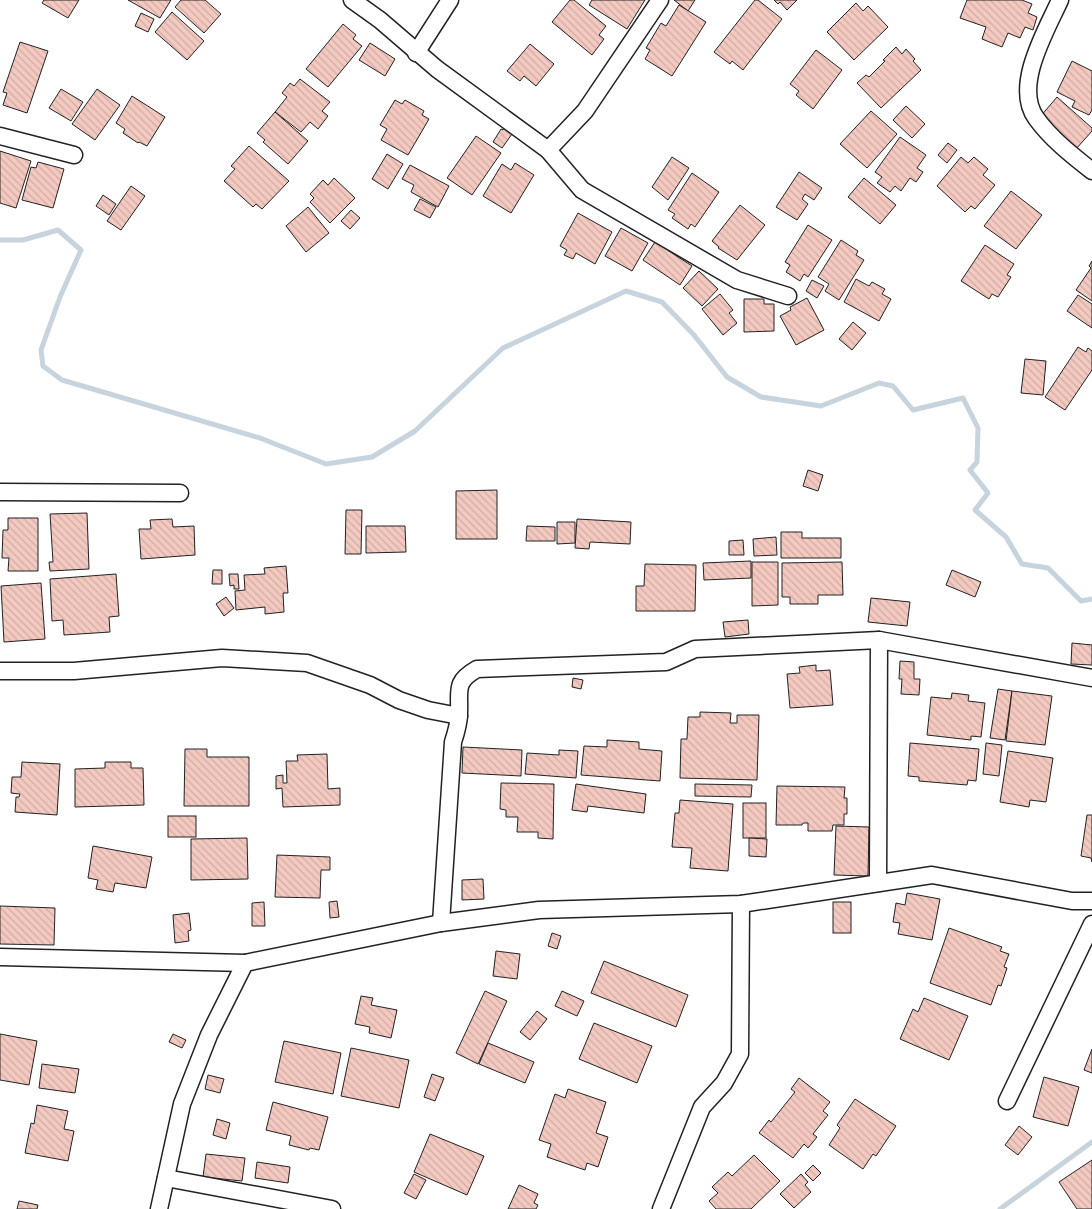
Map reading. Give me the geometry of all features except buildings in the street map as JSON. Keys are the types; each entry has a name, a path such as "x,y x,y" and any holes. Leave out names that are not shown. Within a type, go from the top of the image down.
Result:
{"street":[{"path":"352,0 380,20 416,52 548,150 582,190 737,280 788,296"},
{"path":"416,52 450,0"},
{"path":"548,150 584,111 660,0"},
{"path":"1060,0 1028,79 1028,97 1035,117 1053,137 1092,171"},
{"path":"0,136 74,155"},
{"path":"0,492 180,493"},
{"path":"878,883 879,640"},
{"path":"441,923 454,742 459,716 459,687 465,676 477,669 666,662 695,649 879,640 1092,678"},
{"path":"0,671 74,671 222,658 307,663 370,685 399,700 428,710 459,716"},
{"path":"0,957 245,963 441,923 539,910 741,904 932,875 1072,901 1092,901"},
{"path":"661,1209 702,1106 724,1083 740,1054 741,904"},
{"path":"1007,1101 1092,924"},
{"path":"159,1209 182,1104 209,1035 245,963"},
{"path":"166,1178 332,1209"}],"waterway":[{"path":"0,240 23,240 58,230 81,250 60,297 41,350 43,366 62,380 260,438 326,464 372,457 415,431 503,348 626,291 662,302 694,335 727,377 761,397 821,406 879,383 893,386 913,410 963,398 978,428 977,462 970,470 988,493 975,510 1006,537 1022,564 1048,568 1081,601 1092,599"},
{"path":"1000,1209 1092,1142"}]}
